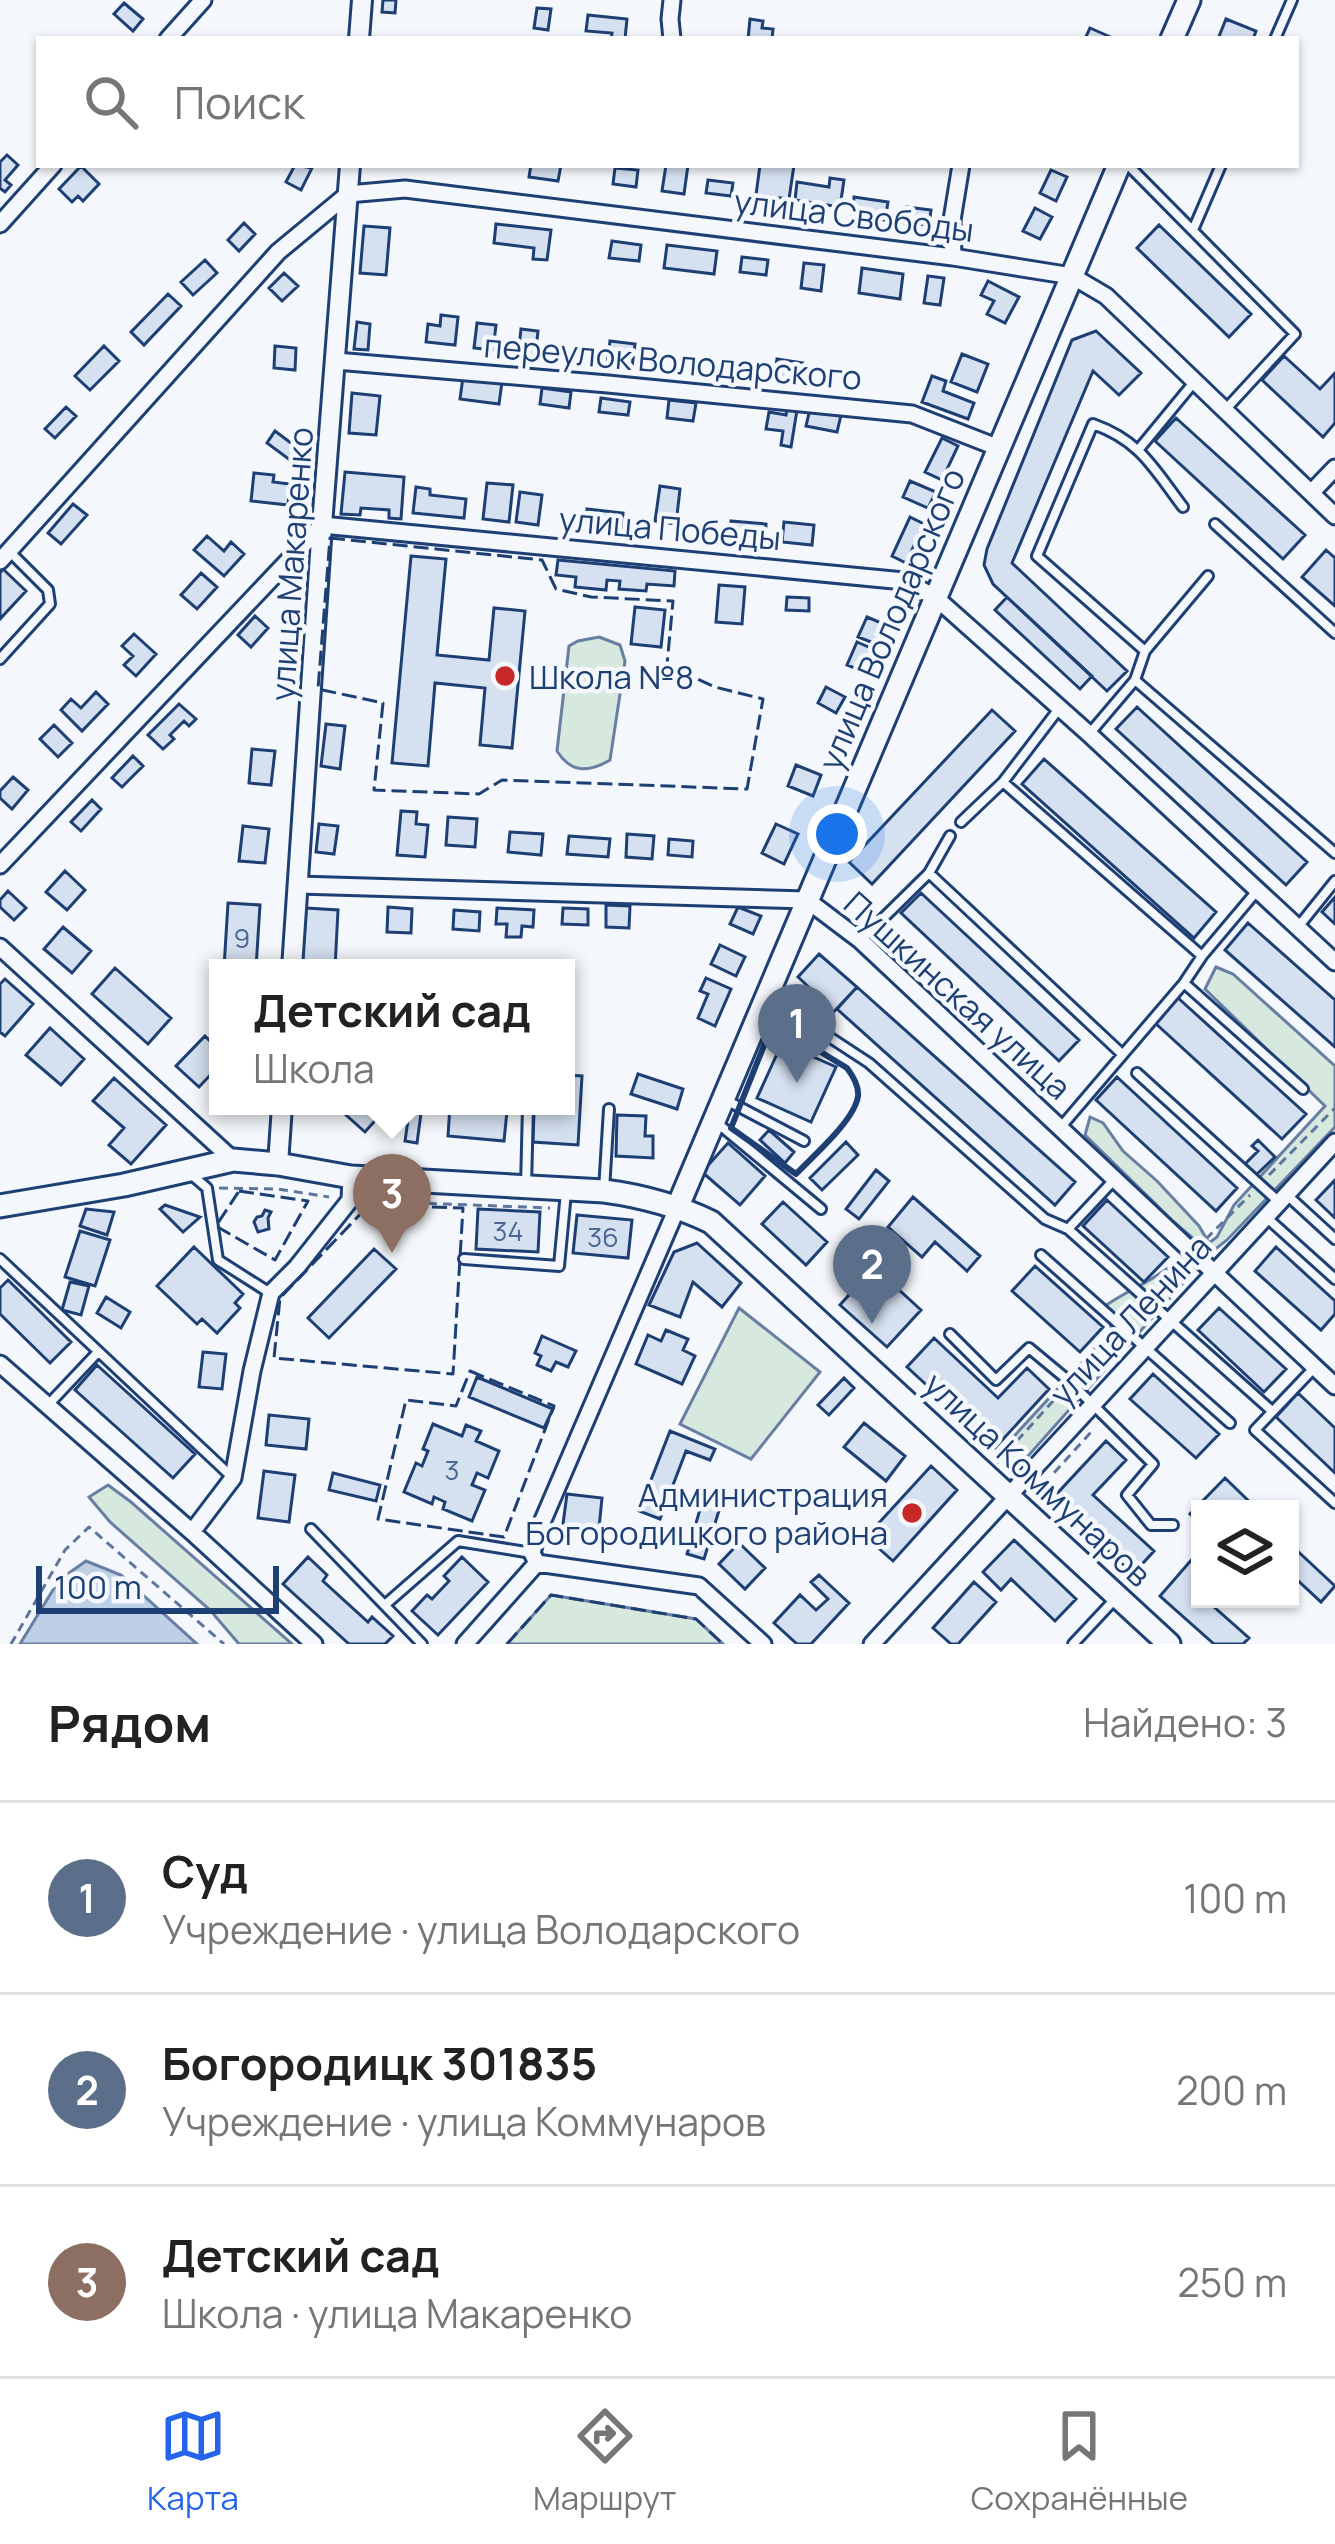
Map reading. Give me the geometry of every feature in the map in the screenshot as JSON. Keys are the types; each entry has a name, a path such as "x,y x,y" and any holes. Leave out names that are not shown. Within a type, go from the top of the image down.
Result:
{"main road":[{"path":"1173,36 1189,0"},
{"name":"улица Володарского","path":"678,1206 1122,168"},
{"name":"улица Коммунаров","path":"0,1206 233,1160 278,1164 351,1189 526,1188 565,1200 604,1191 678,1206 711,1222 1169,1644"}],"street":[{"path":"171,36 203,0"},
{"path":"359,36 362,0"},
{"path":"672,0 672,36"},
{"path":"0,224 50,168"},
{"name":"улица Макаренко","path":"293,959 350,168"},
{"path":"953,257 952,220 961,168"},
{"name":"улица Свободы","path":"348,194 405,189 1072,276 1106,296 1335,516"},
{"path":"5,556 278,252 348,194"},
{"name":"переулок Володарского","path":"336,361 912,414 999,448"},
{"path":"1311,493 1335,468"},
{"path":"0,866 322,525"},
{"name":"улица Победы","path":"322,525 904,581 935,597 1335,962"},
{"name":"Пушкинская улица","path":"298,885 807,900 860,940 1335,1386"},
{"path":"0,946 233,1160"},
{"path":"278,1164 281,1115"},
{"name":"улица Ленина","path":"872,1644 1335,1142"},
{"path":"192,1532 233,1478 271,1293 296,1267 351,1189"},
{"name":"улица Володарского","path":"535,1558 545,1514 678,1206"},
{"path":"0,1364 314,1644"},
{"path":"465,1644 535,1558 699,1586 763,1644"}],"lane":[{"path":"1276,36 1292,0"},
{"path":"1126,168 1295,334 1225,410"},
{"path":"1193,230 1220,168"},
{"path":"1139,449 1195,381"},
{"path":"1144,651 1037,556 1094,424 1118,433 1139,449 1183,507"},
{"path":"1214,524 1335,633"},
{"path":"0,659 50,604 48,590 5,556"},
{"path":"1089,734 1135,680 1144,651 1208,576"},
{"path":"1135,680 1335,853"},
{"path":"961,822 1003,782 1059,708"},
{"path":"1003,782 1202,956"},
{"path":"860,940 929,873 950,836"},
{"path":"929,873 1122,1054"},
{"path":"1298,928 1335,881"},
{"path":"1060,1128 1257,891"},
{"path":"1184,983 1304,1089"},
{"path":"766,996 868,1063 1045,1219 1068,1228 1272,1411"},
{"path":"1138,1072 1260,1184 1335,1239"},
{"path":"723,1098 804,1141"},
{"path":"604,1191 609,1109"},
{"path":"526,1188 528,1115"},
{"path":"714,1120 821,1209"},
{"path":"187,1171 208,1188 218,1260 271,1293"},
{"path":"1068,1228 1114,1179"},
{"path":"464,1259 559,1266 565,1200"},
{"path":"1266,1216 1335,1279"},
{"path":"1041,1255 1229,1423"},
{"path":"0,1259 233,1478"},
{"path":"950,1334 996,1380 1029,1348 1070,1382 1154,1464 1127,1495 1150,1525 1173,1525"},
{"path":"48,1405 98,1352"},
{"path":"1315,1367 1255,1430 1335,1503"},
{"path":"311,1529 422,1644"},
{"path":"386,1604 458,1541 535,1558"},
{"path":"1073,1644 1117,1597"}],"path":[{"path":"1149,1300 1335,1108"},
{"path":"208,1188 351,1189 565,1200"},
{"path":"276,1196 278,1189"},
{"path":"986,1476 1120,1327"},
{"path":"10,1644 64,1550 89,1527 224,1644"}],"shaded area":[{"path":"599,637 620,645 625,661 610,760 581,769 568,764 557,751 569,646"},
{"path":"1216,967 1233,974 1335,1066 1335,1127 1208,1255 1085,1135 1090,1117 1103,1123 1123,1151 1199,1226 1209,1243 1234,1205 1325,1106 1205,989"},
{"path":"1178,1260 1193,1272 1128,1345 1111,1327 1105,1306"},
{"path":"739,1308 820,1372 751,1459 680,1424"},
{"path":"1101,1342 1124,1348 1014,1467 1005,1446"},
{"path":"108,1485 292,1644 239,1644 210,1610 110,1522 89,1497"},
{"path":"551,1595 696,1619 723,1644 507,1644"}],"water":[{"path":"86,1561 121,1575 197,1644 20,1644 59,1580"}],"building":[{"path":"383,0 396,0 395,13 382,12"},
{"path":"124,3 143,19 133,31 114,14"},
{"path":"537,8 551,9 548,30 534,28"},
{"path":"588,15 627,19 625,36 586,31"},
{"path":"750,19 773,29 772,36 748,36"},
{"path":"1226,19 1256,31 1254,36 1219,36"},
{"path":"7,155 18,165 5,180 11,185 5,192 0,188 0,162"},
{"path":"79,168 99,184 83,201 78,196 72,202 59,189"},
{"path":"293,168 312,168 301,190 286,182"},
{"path":"530,168 560,168 558,181 529,177"},
{"path":"615,168 638,170 636,187 613,184"},
{"path":"666,168 688,168 684,194 662,191"},
{"path":"760,168 794,168 789,199 756,195"},
{"path":"1051,170 1067,177 1056,201 1040,193"},
{"path":"830,178 844,180 840,207 795,200 797,182 829,187"},
{"path":"708,180 733,183 731,196 706,193"},
{"path":"854,197 888,202 885,220 852,216"},
{"path":"907,207 931,210 929,225 905,223"},
{"path":"1035,208 1052,217 1040,239 1023,231"},
{"path":"244,223 255,234 239,251 228,240"},
{"path":"496,224 551,230 547,260 533,259 534,248 494,243"},
{"path":"1159,225 1251,314 1229,337 1137,248"},
{"path":"364,226 390,228 386,275 360,273"},
{"path":"612,241 641,245 639,261 609,258"},
{"path":"667,245 717,251 714,274 664,268"},
{"path":"742,257 768,260 766,275 740,272"},
{"path":"205,260 217,273 193,295 181,282"},
{"path":"804,263 824,265 821,291 801,288"},
{"path":"862,268 903,274 900,299 859,293"},
{"path":"284,273 298,286 282,301 269,288"},
{"path":"928,276 944,278 940,305 924,303"},
{"path":"988,281 1019,297 1005,323 987,314 994,301 981,295"},
{"path":"168,294 181,306 144,345 131,332"},
{"path":"441,315 458,317 455,345 426,342 428,324 440,326"},
{"path":"357,322 370,324 368,350 354,349"},
{"path":"477,323 496,325 493,350 474,348"},
{"path":"521,329 538,331 535,358 518,356"},
{"path":"1096,331 1141,373 1119,395 1093,371 1012,563 1127,671 1107,691 993,584 984,565 1072,340"},
{"path":"610,341 635,344 632,367 607,364"},
{"path":"104,346 119,361 90,390 75,376"},
{"path":"275,346 296,348 295,370 274,368"},
{"path":"962,354 988,364 977,392 951,382"},
{"path":"1284,356 1320,389 1335,373 1335,423 1323,437 1262,380"},
{"path":"777,359 803,363 800,381 774,378"},
{"path":"932,376 946,381 943,391 974,403 968,419 922,402"},
{"path":"463,377 502,382 499,404 460,399"},
{"path":"542,388 571,392 569,408 540,404"},
{"path":"352,393 380,396 376,435 349,433"},
{"path":"601,398 630,402 628,415 599,412"},
{"path":"669,400 696,403 693,421 667,418"},
{"path":"66,407 76,416 55,438 45,429"},
{"path":"787,408 797,410 791,447 781,445 783,431 766,429 769,412 786,415"},
{"path":"810,409 841,415 837,432 806,426"},
{"path":"1176,418 1305,535 1283,559 1155,441"},
{"path":"275,431 299,449 290,460 267,443"},
{"path":"942,438 958,446 942,480 925,472"},
{"path":"345,472 404,477 401,519 389,518 389,510 361,508 360,515 341,514"},
{"path":"254,473 274,475 273,482 290,484 288,505 251,501"},
{"path":"910,481 936,492 928,508 903,497"},
{"path":"487,483 513,485 509,522 483,519"},
{"path":"660,486 680,489 676,524 655,521"},
{"path":"416,487 430,489 430,495 466,499 464,518 413,513"},
{"path":"520,492 542,495 538,525 516,522"},
{"path":"73,504 87,515 61,544 48,533"},
{"path":"587,509 623,513 622,528 585,525"},
{"path":"910,517 924,524 906,563 892,556"},
{"path":"731,521 766,524 765,541 730,538"},
{"path":"784,522 814,525 812,545 782,542"},
{"path":"207,536 224,551 231,542 244,554 224,576 194,550"},
{"path":"1326,550 1335,558 1335,606 1302,577"},
{"path":"411,556 446,559 437,655 489,660 494,608 525,611 512,748 480,745 485,688 435,683 428,766 392,763"},
{"path":"558,560 675,571 674,586 619,589 620,581 607,580 606,590 575,587 576,577 556,575"},
{"path":"3,569 26,591 0,619 0,573"},
{"path":"201,573 217,587 197,609 181,595"},
{"path":"719,585 745,587 742,624 716,622"},
{"path":"787,597 809,598 809,611 786,610"},
{"path":"1007,597 1092,676 1080,689 995,610"},
{"path":"635,607 665,610 661,647 631,644"},
{"path":"255,616 268,628 251,647 238,635"},
{"path":"867,617 884,624 876,644 858,637"},
{"path":"134,634 156,654 136,676 124,665 133,656 122,646"},
{"path":"857,642 873,649 864,672 847,665"},
{"path":"826,687 845,697 836,713 818,703"},
{"path":"96,692 108,704 82,731 61,710 71,699 81,708"},
{"path":"179,704 196,719 189,726 184,721 163,749 148,735"},
{"path":"1137,707 1307,862 1286,885 1116,729"},
{"path":"992,710 1015,731 872,884 849,862"},
{"path":"326,724 345,726 340,769 321,766"},
{"path":"54,725 72,743 58,757 40,739"},
{"path":"252,749 275,751 271,785 249,783"},
{"path":"133,756 143,766 122,787 112,778"},
{"path":"1044,759 1216,912 1194,938 1022,784"},
{"path":"796,765 821,775 813,796 788,786"},
{"path":"13,777 28,790 12,809 0,798 0,791"},
{"path":"92,800 101,809 81,831 71,822"},
{"path":"401,811 417,812 416,824 428,825 425,857 397,855"},
{"path":"448,817 477,819 475,847 446,845"},
{"path":"319,824 338,826 334,854 316,852"},
{"path":"776,824 798,834 784,864 762,853"},
{"path":"243,826 269,829 265,863 239,861"},
{"path":"510,832 543,834 541,855 508,852"},
{"path":"627,834 654,836 652,859 626,857"},
{"path":"569,836 610,839 608,857 567,854"},
{"path":"669,839 693,841 692,857 668,855"},
{"path":"65,871 85,890 67,910 46,892"},
{"path":"8,891 26,908 14,920 0,907"},
{"path":"921,893 1079,1040 1059,1061 901,913"},
{"path":"1335,897 1335,924 1322,912"},
{"path":"228,903 260,905 257,959 225,959"},
{"path":"606,905 630,906 629,928 606,927"},
{"path":"388,907 412,909 411,933 387,932"},
{"path":"738,907 761,916 753,934 730,924"},
{"path":"306,908 338,910 335,959 303,959"},
{"path":"497,908 534,910 533,927 522,926 521,937 506,937 507,924 496,924"},
{"path":"563,908 588,909 588,925 562,924"},
{"path":"454,910 480,912 479,931 453,929"},
{"path":"1248,923 1335,1000 1335,1047 1225,950"},
{"path":"63,927 91,951 72,973 44,949"},
{"path":"720,945 745,957 736,976 711,964"},
{"path":"819,954 857,987 828,1018 807,1000 814,992 798,977"},
{"path":"115,968 171,1018 148,1044 92,994"},
{"path":"706,978 731,989 715,1026 698,1018 708,994 700,991"},
{"path":"5,979 33,1004 5,1036 0,1032 0,984"},
{"path":"857,987 1075,1182 1055,1205 837,1009"},
{"path":"1177,997 1306,1114 1282,1139 1154,1022"},
{"path":"50,1028 84,1059 61,1085 26,1055"},
{"path":"205,1036 209,1040 209,1076 199,1087 176,1066"},
{"path":"782,1043 836,1067 811,1122 757,1098"},
{"path":"638,1074 683,1089 677,1109 631,1094"},
{"path":"575,1076 582,1076 578,1145 533,1142 534,1115 575,1115"},
{"path":"1117,1077 1237,1188 1216,1211 1096,1100"},
{"path":"114,1078 166,1125 131,1164 109,1145 124,1128 93,1101"},
{"path":"346,1115 380,1115 365,1132"},
{"path":"409,1115 421,1115 417,1143 405,1141"},
{"path":"449,1115 507,1115 504,1141 448,1136"},
{"path":"617,1115 646,1116 645,1136 653,1136 653,1158 616,1156"},
{"path":"769,1130 794,1152 785,1163 760,1140"},
{"path":"1258,1140 1275,1157 1256,1175 1245,1164 1258,1151 1252,1146"},
{"path":"846,1142 858,1155 822,1190 810,1178"},
{"path":"728,1143 765,1176 740,1205 702,1172"},
{"path":"876,1170 889,1181 859,1219 846,1209"},
{"path":"1335,1180 1335,1218 1316,1200"},
{"path":"913,1197 980,1256 967,1271 935,1242 922,1257 888,1227"},
{"path":"1107,1200 1168,1257 1144,1282 1083,1226"},
{"path":"783,1202 827,1242 806,1265 762,1224"},
{"path":"165,1205 200,1217 183,1232 160,1209"},
{"path":"86,1209 114,1212 107,1235 80,1226"},
{"path":"478,1209 540,1212 538,1252 476,1249"},
{"path":"265,1210 271,1212 269,1229 258,1232 254,1222"},
{"path":"577,1215 632,1220 628,1258 573,1253"},
{"path":"80,1231 110,1240 95,1286 65,1277"},
{"path":"697,1243 741,1283 722,1307 693,1282 680,1317 649,1305 674,1252"},
{"path":"194,1247 243,1294 235,1303 240,1308 217,1333 202,1319 197,1324 157,1286"},
{"path":"1276,1247 1335,1301 1335,1314 1321,1330 1255,1271"},
{"path":"374,1249 396,1269 329,1338 308,1318"},
{"path":"1035,1266 1103,1327 1080,1352 1012,1291"},
{"path":"874,1267 921,1310 887,1347 840,1305"},
{"path":"8,1280 71,1342 50,1363 0,1314 0,1288"},
{"path":"70,1282 89,1286 81,1315 62,1310"},
{"path":"106,1297 130,1312 121,1328 97,1313"},
{"path":"1219,1308 1286,1369 1264,1392 1198,1330"},
{"path":"666,1330 688,1339 683,1350 695,1356 682,1384 636,1364 648,1335 661,1341"},
{"path":"542,1336 576,1351 568,1367 556,1362 551,1371 537,1365 541,1356 535,1353"},
{"path":"934,1338 998,1398 1027,1368 1049,1389 995,1448 907,1367"},
{"path":"203,1352 226,1354 222,1389 199,1387"},
{"path":"97,1365 195,1454 173,1478 75,1390"},
{"path":"1153,1374 1219,1434 1196,1458 1130,1399"},
{"path":"477,1377 553,1409 544,1428 469,1397"},
{"path":"844,1378 854,1388 829,1415 818,1405"},
{"path":"1298,1393 1335,1428 1335,1473 1276,1417"},
{"path":"269,1415 309,1419 306,1449 266,1445"},
{"path":"864,1423 905,1456 886,1481 844,1447"},
{"path":"433,1424 462,1436 466,1425 481,1431 476,1441 499,1451 488,1478 477,1473 472,1485 485,1490 472,1521 443,1509 445,1502 434,1497 432,1504 404,1492 416,1463 422,1466"},
{"path":"670,1431 715,1449 710,1460 686,1451 660,1519 639,1511"},
{"path":"1106,1441 1126,1460 1093,1495 1154,1551 1133,1574 1052,1499"},
{"name":"Администрация Богородицкого района","path":"931,1466 957,1490 893,1561 866,1537"},
{"path":"264,1471 295,1475 289,1522 258,1518"},
{"path":"333,1473 380,1485 376,1501 329,1490"},
{"path":"1225,1478 1248,1500 1204,1500"},
{"path":"567,1494 602,1498 599,1528 563,1524"},
{"path":"703,1499 721,1504 704,1559 687,1554"},
{"path":"1014,1540 1076,1599 1055,1621 1011,1579 1001,1590 983,1572"},
{"path":"739,1543 765,1568 745,1589 719,1564"},
{"path":"1299,1552 1335,1586 1321,1602 1299,1581"},
{"path":"308,1557 327,1575 323,1581 368,1622 372,1617 393,1636 385,1644 349,1644 283,1584"},
{"path":"462,1557 488,1582 438,1635 412,1611 449,1581 444,1576"},
{"path":"1191,1560 1191,1608 1215,1608 1249,1638 1243,1644 1214,1644 1160,1596"},
{"path":"819,1575 849,1603 811,1644 797,1644 774,1623 800,1595 816,1610 828,1599 811,1582"},
{"path":"974,1582 996,1602 958,1644 951,1644 933,1628"}],"fence":[{"path":"330,538 542,560 556,589 591,597 673,601 667,665 715,687 763,699 747,789 502,780 479,794 374,790 383,703 318,689 330,538"},
{"path":"239,1191 308,1201 275,1260 216,1226 239,1191"},
{"path":"369,1205 463,1208 453,1374 274,1358 280,1298 369,1205"},
{"path":"470,1371 554,1406 504,1537 378,1519 406,1400 456,1406 470,1371"},
{"path":"507,1644 551,1595 696,1619 723,1644"}],"wall":[{"path":"773,1023 847,1068 858,1089 849,1116 796,1174 731,1128 773,1023"}],"place":[{"name":"Школа №8","path":"505,676"},
{"name":"Суд","path":"797,1083"},
{"name":"Детский сад","path":"392,1253"},
{"name":"Богородицк 301835","path":"872,1324"},
{"name":"Администрация Богородицкого района","path":"912,1513"}]}
